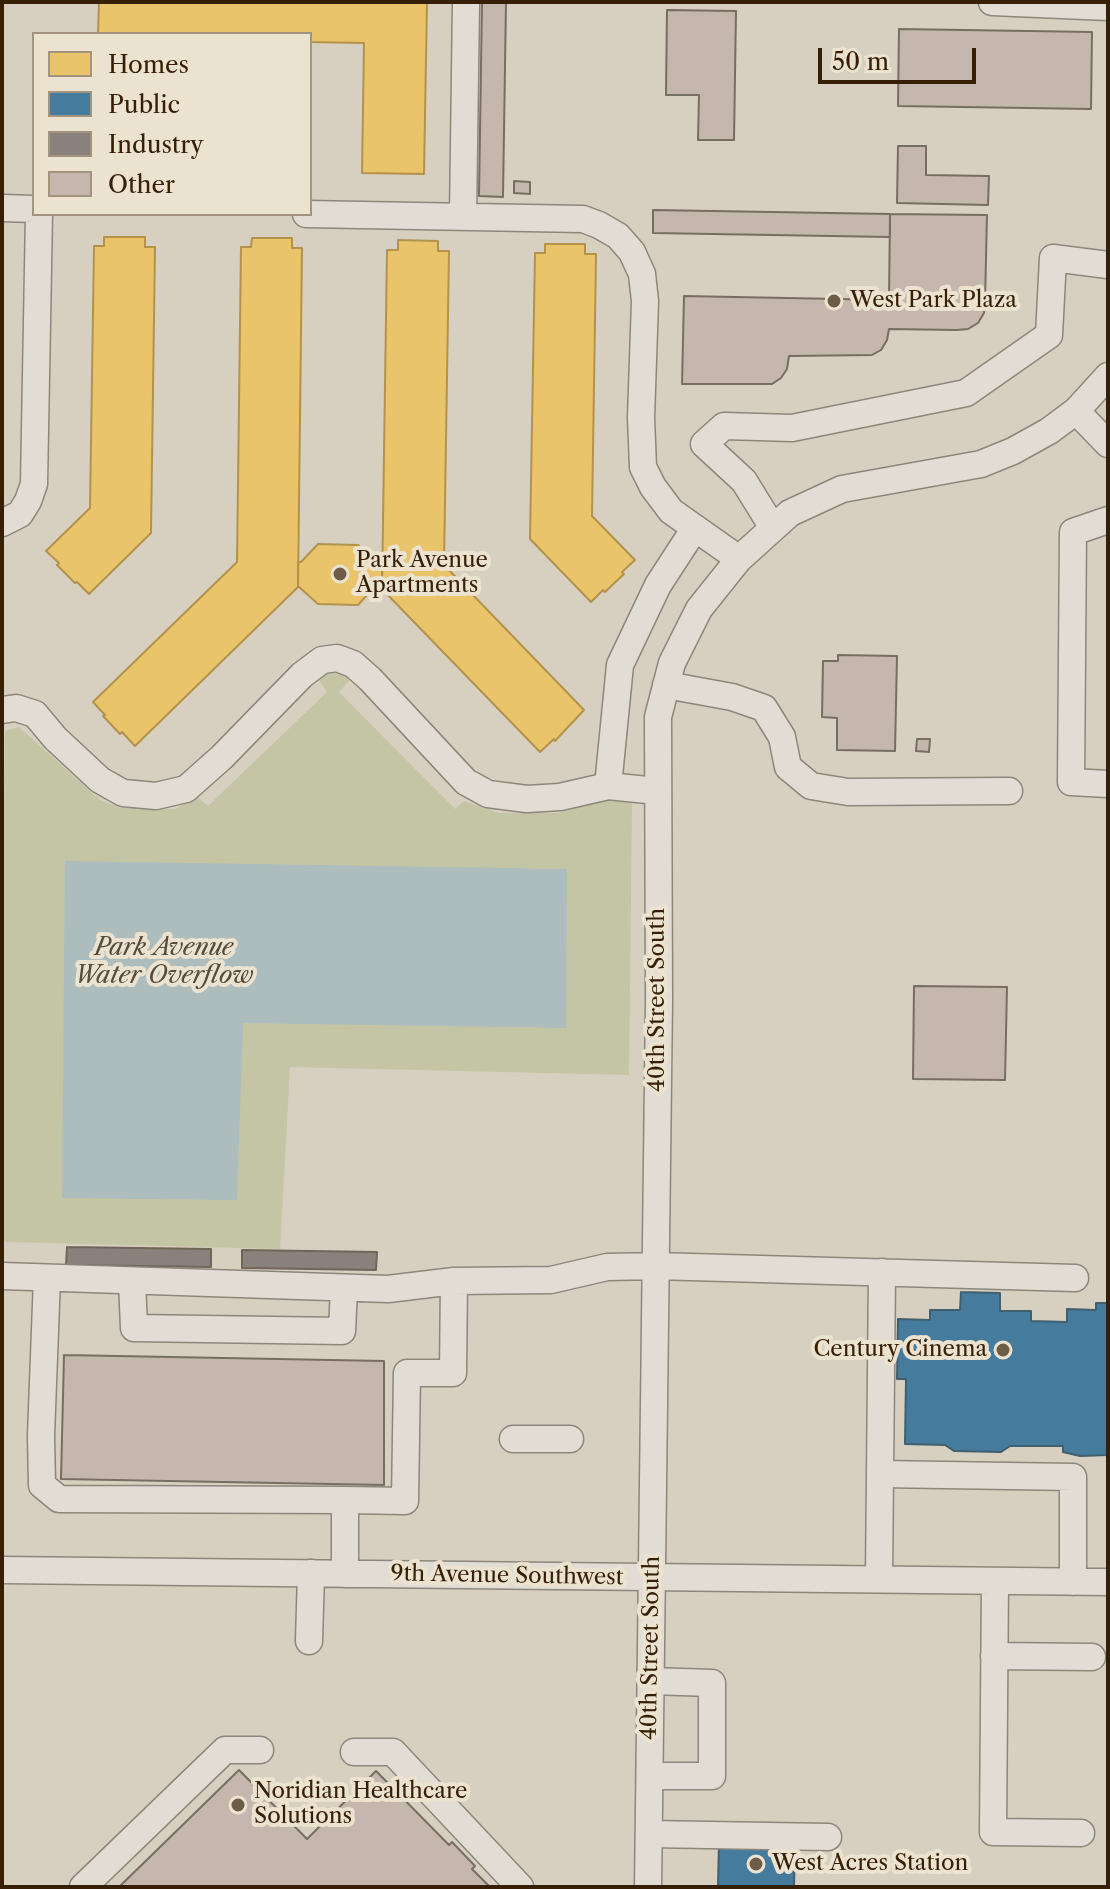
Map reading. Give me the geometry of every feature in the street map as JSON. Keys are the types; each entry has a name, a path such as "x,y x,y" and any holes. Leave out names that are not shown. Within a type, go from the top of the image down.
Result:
{"street":[{"path":"463,217 466,2"},
{"path":"992,2 1108,7"},
{"path":"2,208 32,209"},
{"path":"312,214 583,219 618,236 632,252 642,274 645,301 641,418 643,467 671,511 739,559"},
{"path":"2,523 20,514 34,484 39,216"},
{"path":"773,528 744,481 704,444 724,426 792,428 966,393 1049,335 1053,258 1108,265"},
{"name":"40th Street South","path":"648,1887 659,1015 658,717 672,663 699,609 739,559 790,513 842,489 981,464 1013,451 1049,431 1076,411 1108,376"},
{"path":"1076,411 1108,444"},
{"path":"1108,520 1073,532 1071,766 1071,782 1108,784"},
{"path":"608,786 620,665 658,585 695,528"},
{"path":"2,710 16,708 35,714 55,738 100,780 123,793 156,796 186,789 222,757 302,675 322,660 337,658 353,664 370,679 466,782 488,794 527,799 560,797 608,786 657,791"},
{"path":"666,685 732,697 764,708 782,737 788,767 811,786 848,792 1009,791"},
{"path":"2,1276 388,1289 454,1281 551,1280 607,1267 656,1266 1075,1278"},
{"path":"879,1579 882,1272"},
{"path":"47,1278 42,1485 59,1499 405,1501 407,1373 453,1373 454,1281"},
{"path":"132,1281 134,1328 342,1331 344,1288"},
{"path":"513,1439 570,1439"},
{"path":"880,1474 1073,1477 1073,1582"},
{"path":"345,1500 345,1574"},
{"name":"9th Avenue Southwest","path":"2,1570 1108,1582"},
{"path":"309,1641 311,1573"},
{"path":"995,1581 993,1832 1081,1833"},
{"path":"994,1656 1092,1657"},
{"path":"650,1776 712,1776 712,1683 651,1681"},
{"path":"83,1887 225,1750 260,1750"},
{"path":"354,1752 393,1752 520,1887"},
{"path":"649,1834 828,1837"}],"green space":[{"path":"332,672 348,676 349,681 339,692 455,809 464,801 499,813 560,813 598,799 632,803 629,1075 290,1067 280,1249 6,1242 2,1239 5,731 19,727 100,800 120,808 175,809 197,797 208,806 327,692 318,679"}],"water":[{"name":"Park Avenue Water Overflow","path":"65,861 567,869 566,1028 243,1023 237,1200 62,1198"}],"building: Homes":[{"path":"99,2 427,2 424,174 362,173 364,43 312,42 312,32 98,32"},
{"path":"104,237 145,237 145,247 155,247 151,533 89,594 46,551 90,508 94,246 104,246"},
{"path":"252,238 292,238 292,248 302,248 298,587 135,746 122,732 120,734 93,702 237,562 241,247 251,247"},
{"path":"398,240 438,241 438,251 449,251 444,565 584,710 555,741 540,752 382,589 387,250 398,250"},
{"path":"545,244 585,244 585,254 596,254 592,516 635,560 622,572 624,574 591,602 530,539 535,253 545,253"},
{"name":"Park Avenue Apartments","path":"318,544 358,545 374,563 382,563 382,587 375,586 358,605 318,604 298,586 298,562"}],"building: Public":[{"name":"Century Cinema","path":"961,1292 1000,1293 1000,1311 1031,1311 1031,1321 1067,1322 1067,1309 1096,1310 1096,1303 1108,1303 1108,1455 1080,1456 1063,1452 1063,1446 1010,1446 1001,1452 954,1451 945,1445 905,1444 906,1379 897,1379 898,1319 930,1320 930,1310 960,1310"},
{"name":"West Acres Station","path":"719,1841 795,1842 794,1887 718,1887"}],"building: Industry":[{"path":"67,1247 211,1249 211,1267 66,1265"},
{"path":"242,1250 377,1252 376,1270 242,1268"}],"building: Other":[{"path":"482,2 506,2 503,197 479,196"},
{"path":"667,10 736,11 734,140 698,140 699,95 666,95"},
{"path":"899,29 1092,32 1091,109 898,106"},
{"path":"898,146 926,146 926,175 989,176 988,205 897,203"},
{"path":"514,181 530,182 530,194 514,193"},
{"path":"653,210 890,214 890,237 653,233"},
{"name":"West Park Plaza","path":"890,214 987,215 985,302 984,313 978,323 968,329 957,330 889,329 881,350 872,355 789,356 787,369 772,384 682,384 684,296 889,300"},
{"path":"838,655 897,656 895,751 837,750 837,718 822,717 823,661 838,661"},
{"path":"917,739 930,739 929,752 916,751"},
{"path":"914,986 1007,987 1005,1080 913,1079"},
{"path":"64,1355 384,1361 384,1485 61,1479"},
{"name":"Noridian Healthcare Solutions","path":"239,1770 307,1839 376,1771 449,1845 452,1842 490,1887 119,1887"}],"place":[{"name":"West Park Plaza","path":"834,301"},
{"name":"Park Avenue Apartments","path":"340,574"},
{"name":"Century Cinema","path":"1003,1350"},
{"name":"Noridian Healthcare Solutions","path":"238,1805"},
{"name":"West Acres Station","path":"756,1864"}]}
